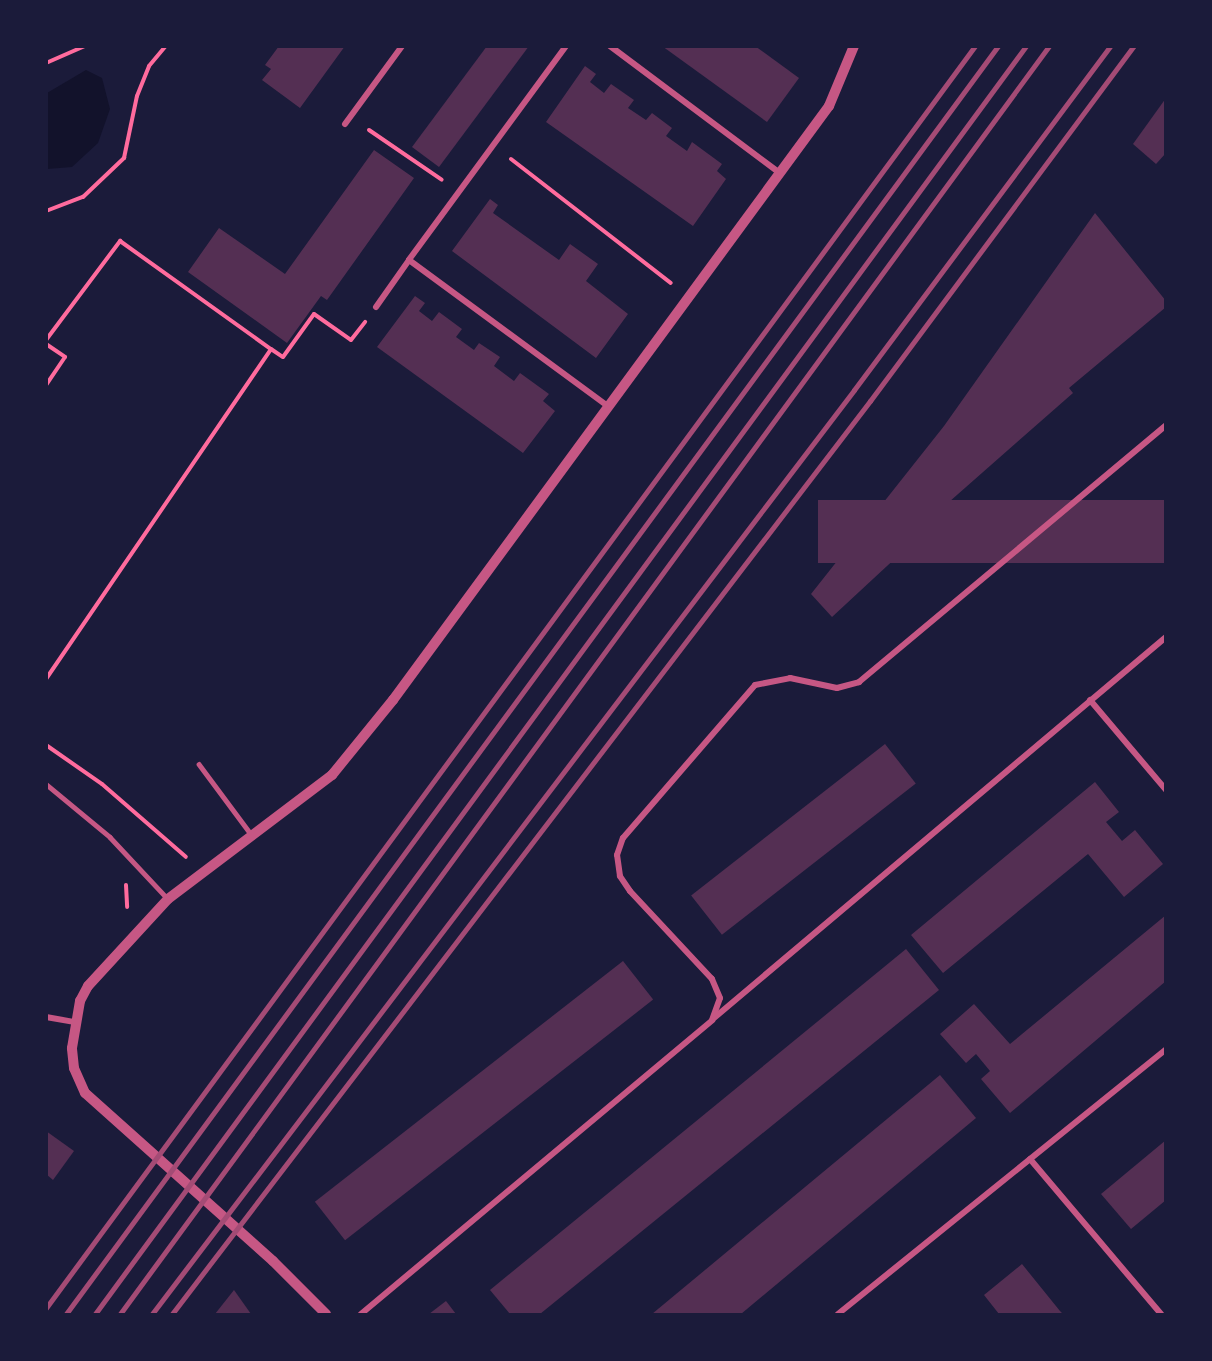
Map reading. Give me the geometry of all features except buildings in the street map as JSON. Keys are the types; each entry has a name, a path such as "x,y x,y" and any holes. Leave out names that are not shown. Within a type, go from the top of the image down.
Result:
{"street":[{"path":"345,124 402,46"},
{"path":"376,307 566,46"},
{"path":"610,46 781,173"},
{"path":"326,1314 273,1261 85,1092 75,1068 74,1022 88,986 168,899 253,836 339,767 393,700 610,408 829,106 854,46"},
{"path":"409,260 610,408"},
{"path":"712,1020 720,998 712,979 620,876 617,855 623,838 755,685 789,678 837,688 859,682 1166,425"},
{"path":"361,1314 1166,637"},
{"path":"1090,700 1166,790"},
{"path":"46,1017 74,1022"},
{"path":"838,1314 1166,1049"},
{"path":"1030,1159 1161,1314"}],"lane":[{"path":"199,764 253,836"},
{"path":"46,784 110,837 168,899"}],"path":[{"path":"46,63 85,46"},
{"path":"46,211 83,197 124,158 148,66 166,46"},
{"path":"374,132 459,192"},
{"path":"494,145 690,298"},
{"path":"46,385 65,357 46,342 120,241 283,357 314,314 351,340 376,307"},
{"path":"46,679 271,349"},
{"path":"46,745 102,784 204,873"},
{"path":"126,882 128,918"}],"shaded area":[{"path":"86,70 102,78 110,109 98,143 72,167 47,169 47,93"}],"railway":[{"path":"46,1308 975,46"},
{"path":"66,1314 998,46"},
{"path":"95,1314 1026,46"},
{"path":"120,1314 1049,46"},
{"path":"152,1314 854,390 1110,46"},
{"path":"172,1314 870,401 1134,46"}]}
